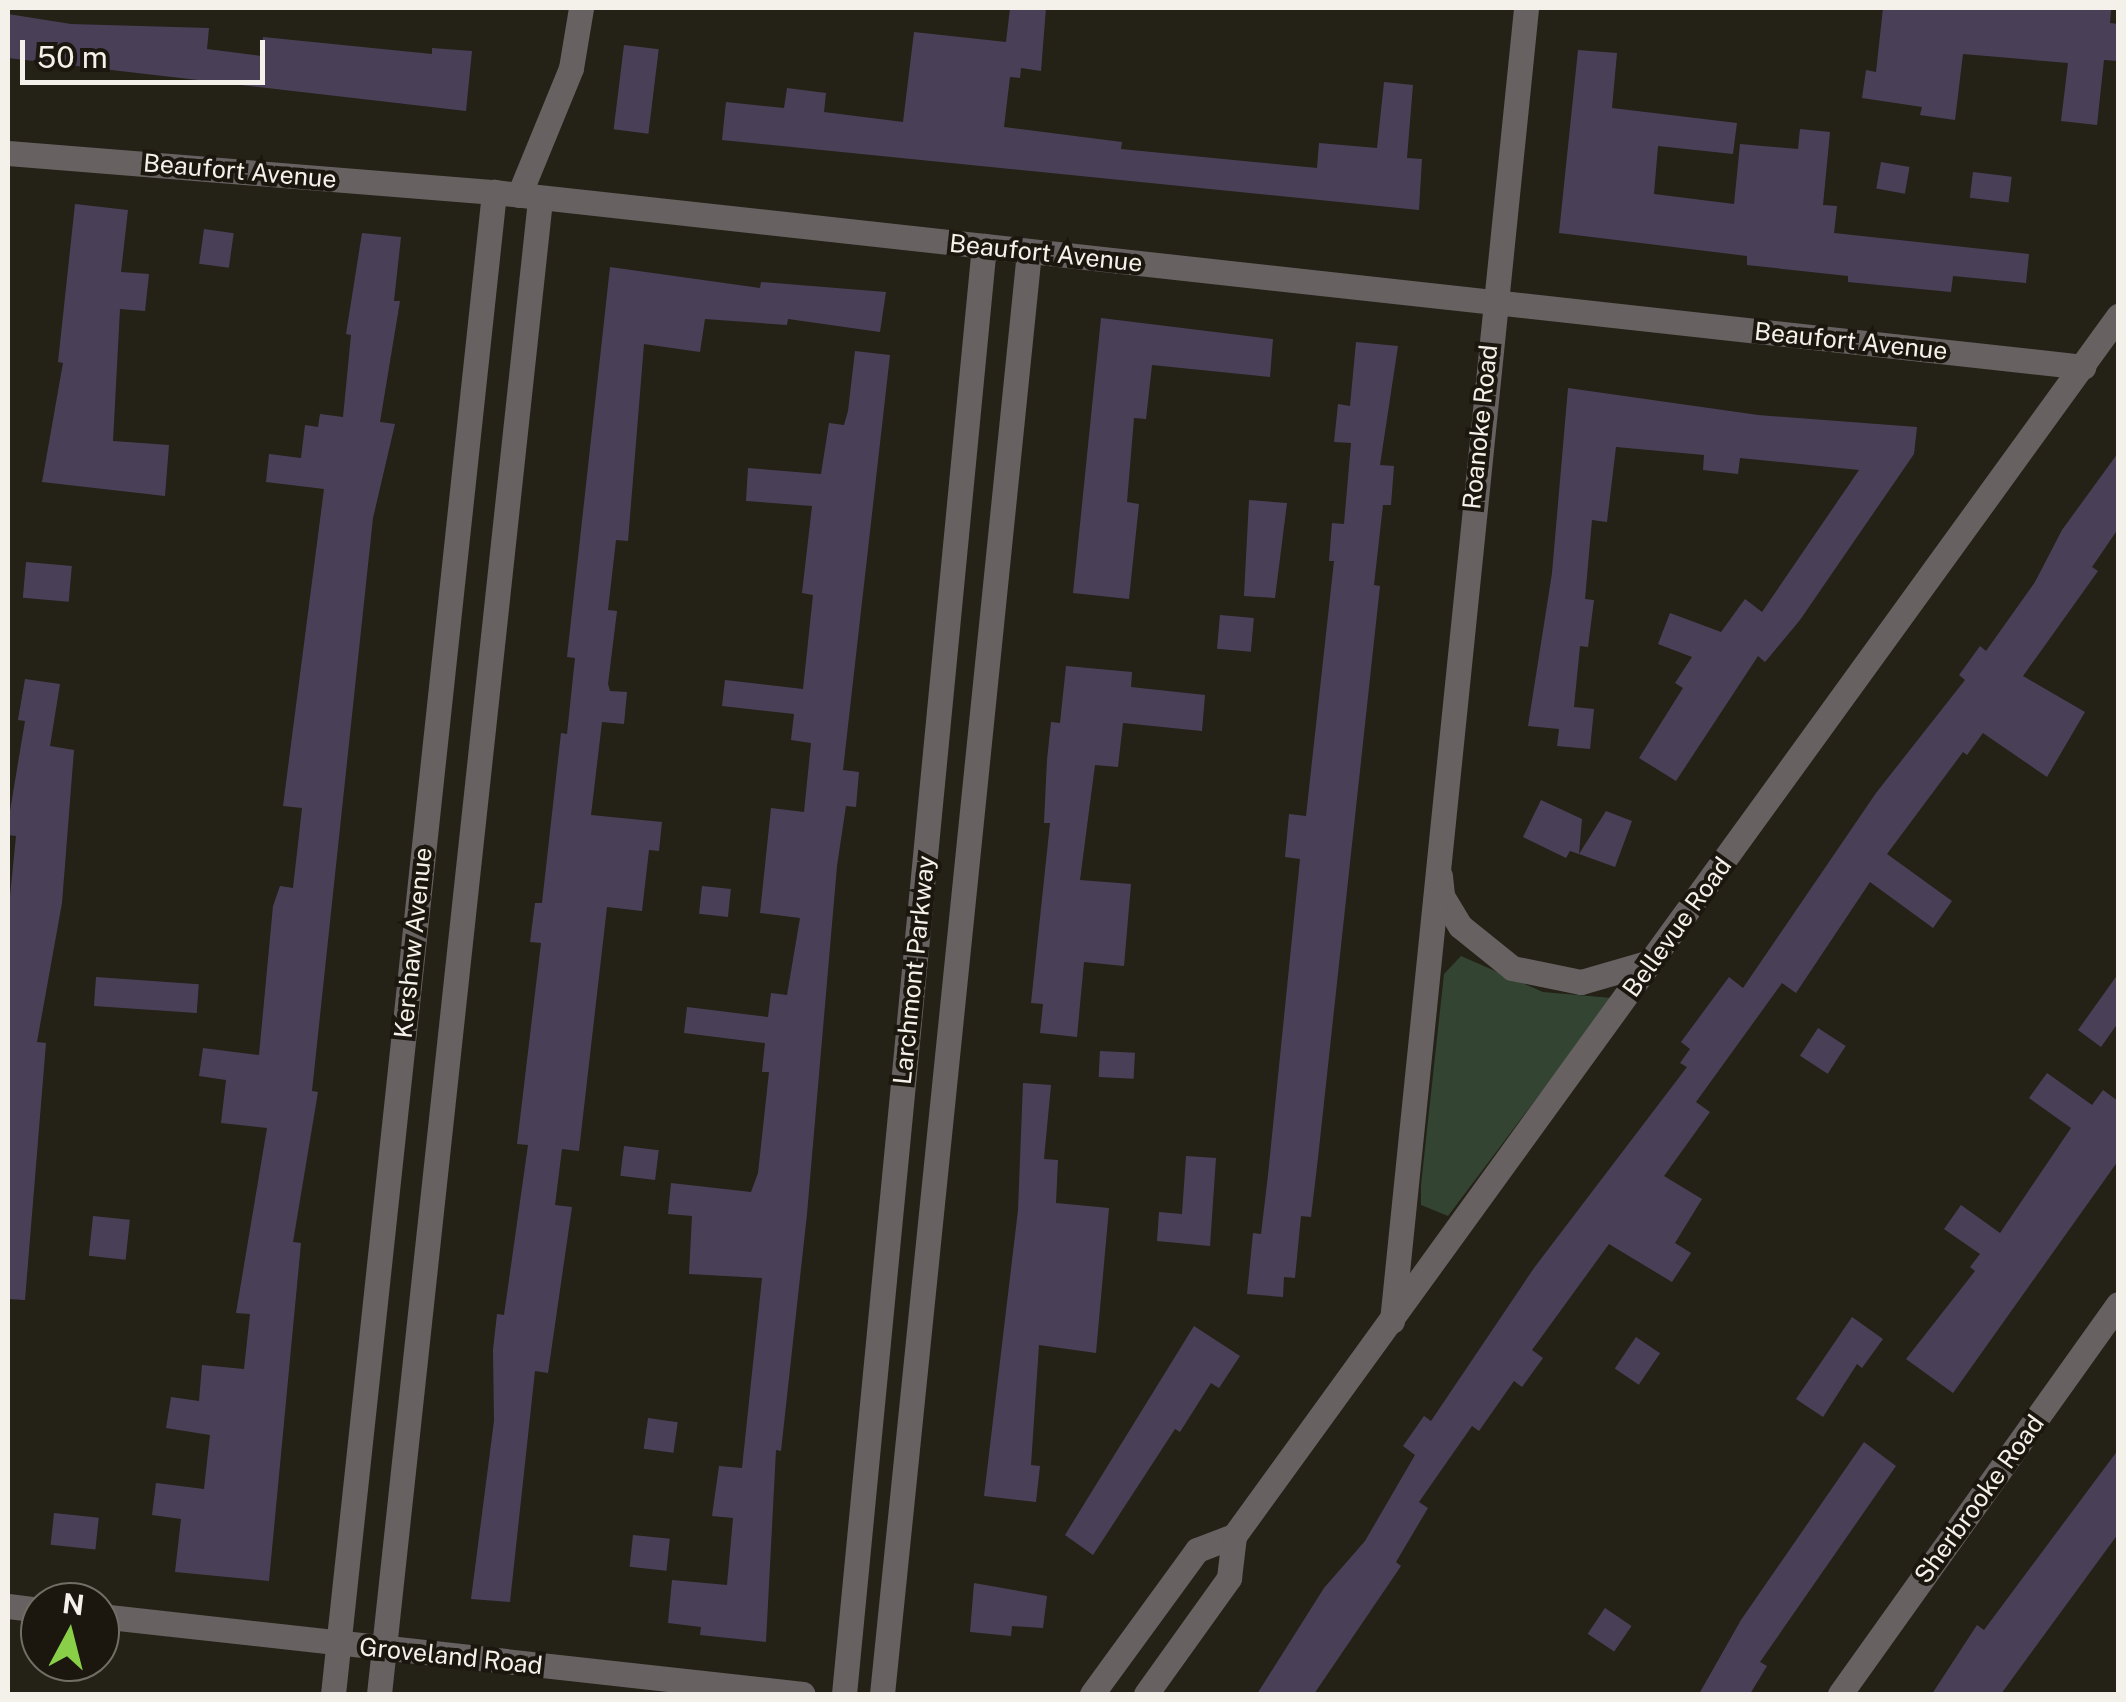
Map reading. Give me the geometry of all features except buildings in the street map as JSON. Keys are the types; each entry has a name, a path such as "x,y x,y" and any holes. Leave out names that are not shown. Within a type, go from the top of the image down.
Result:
{"street":[{"name":"Kershaw Avenue","path":"333,1694 518,195 571,68 581,8"},
{"name":"Roanoke Road","path":"1392,1321 1436,846 1526,8"},
{"name":"Beaufort Avenue","path":"8,153 518,195 2083,367"},
{"name":"Kershaw Avenue","path":"379,1694 518,195"},
{"name":"Larchmont Parkway","path":"844,1694 984,246"},
{"name":"Larchmont Parkway","path":"882,1694 1029,250"},
{"name":"Bellevue Road","path":"1146,1694 1229,1578 1234,1536 2118,316"},
{"name":"Roanoke Road","path":"1436,846 1442,896 1460,926 1512,968 1581,982 1653,960"},
{"name":"Sherbrooke Road","path":"1840,1694 2118,1304"},
{"name":"Bellevue Road","path":"1092,1694 1196,1550 1234,1536"},
{"name":"Groveland Road","path":"120,1618 803,1694"}],"green space":[{"path":"1461,956 1543,992 1612,998 1448,1216 1421,1205 1421,1185 1444,974"}]}
